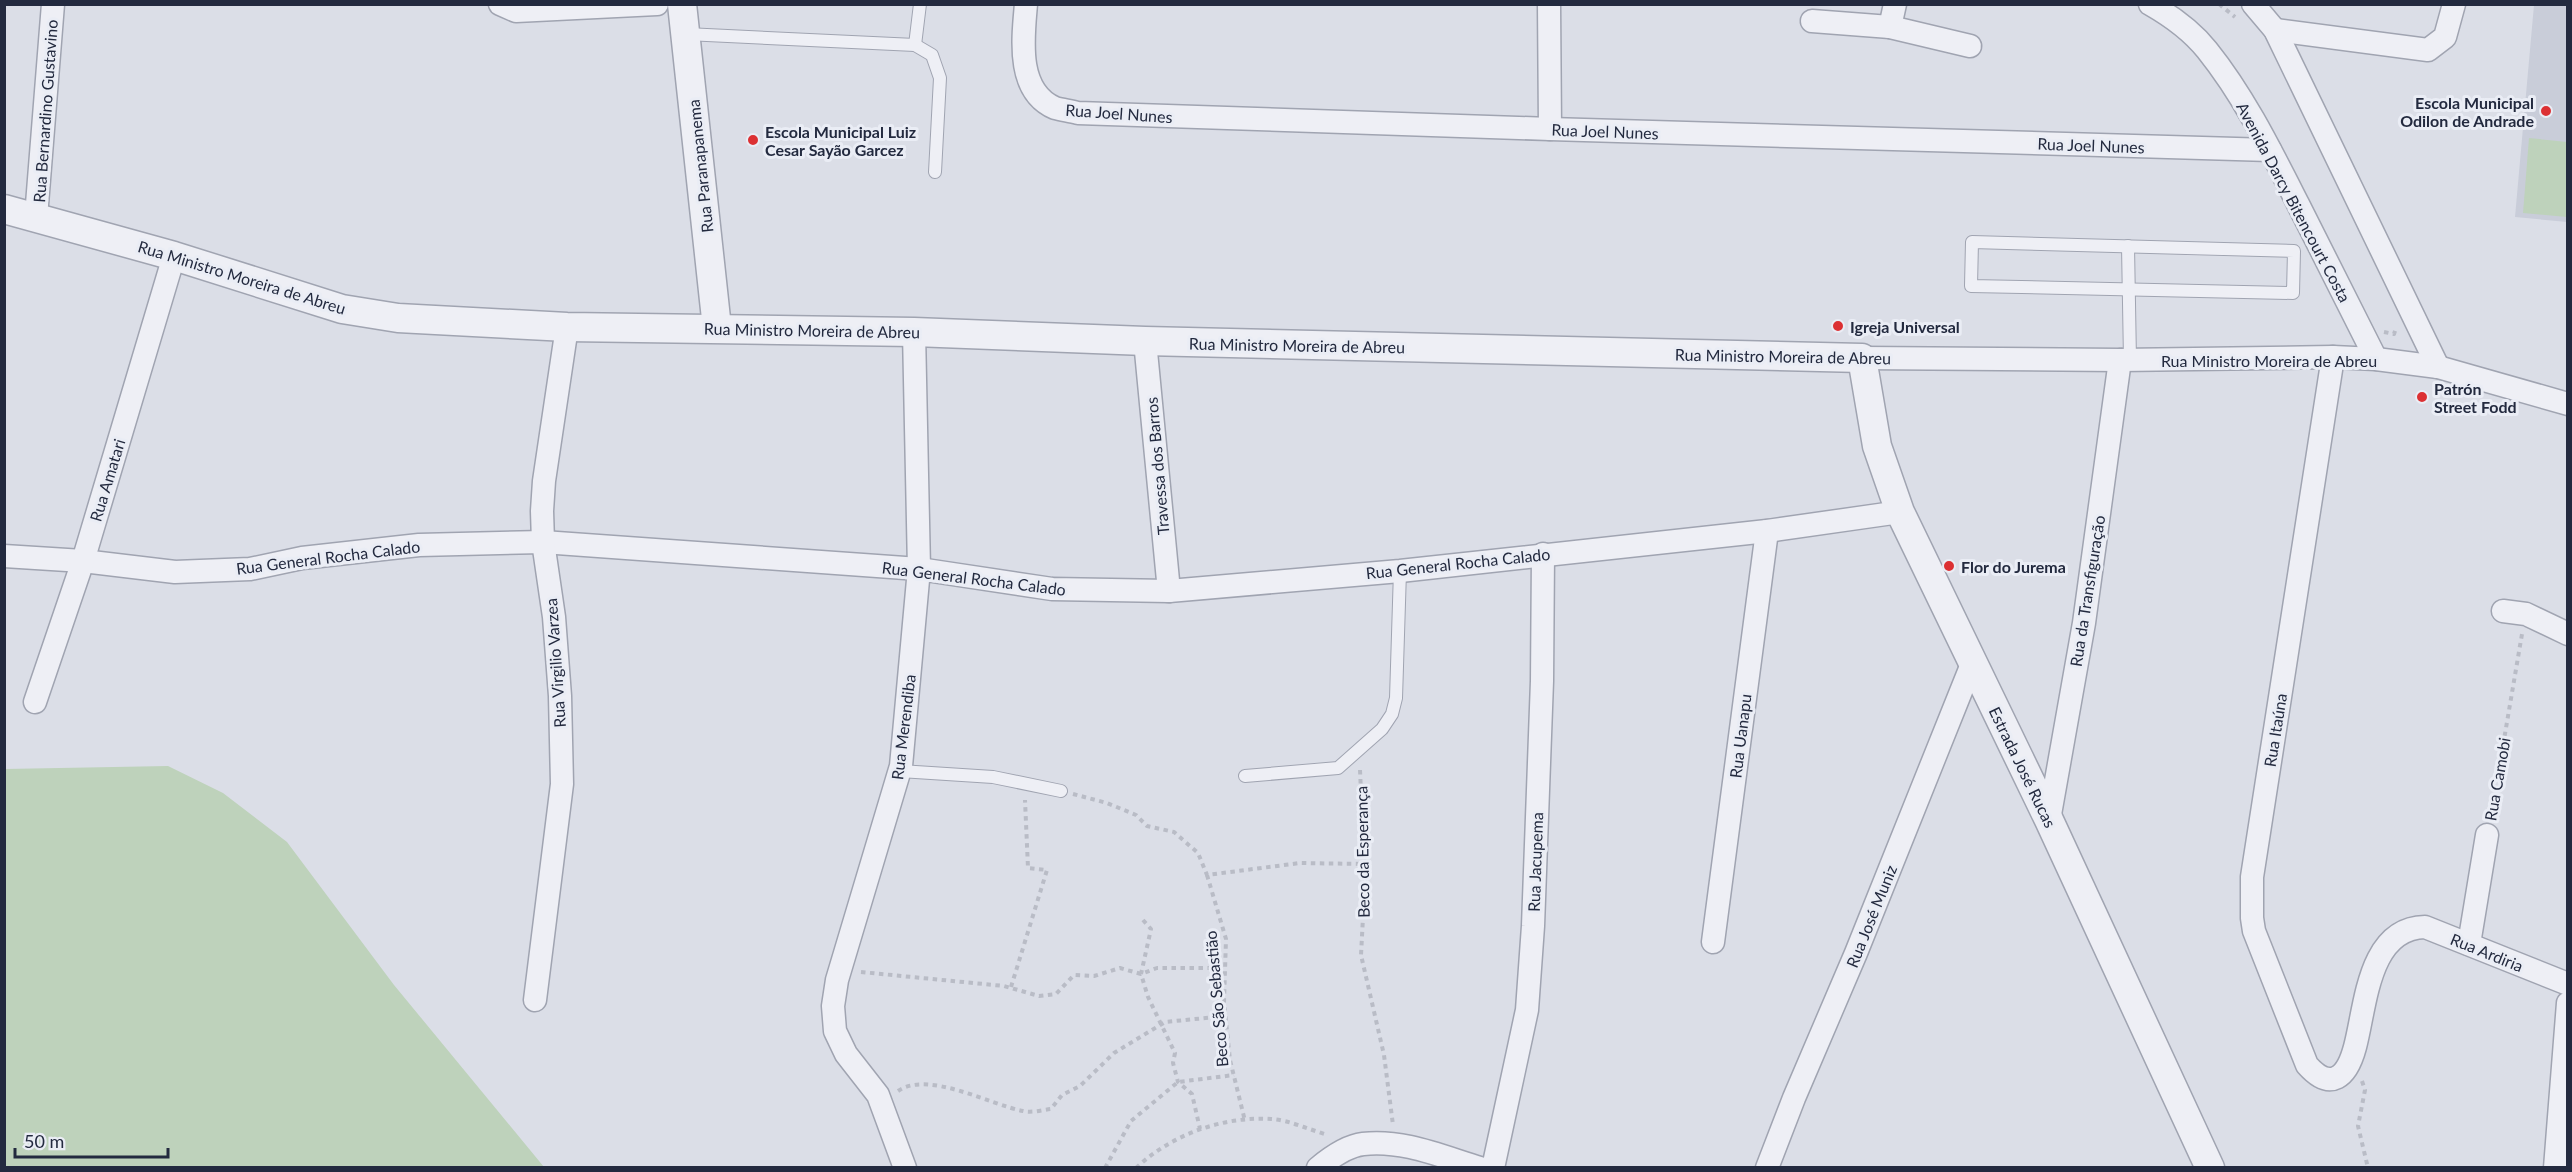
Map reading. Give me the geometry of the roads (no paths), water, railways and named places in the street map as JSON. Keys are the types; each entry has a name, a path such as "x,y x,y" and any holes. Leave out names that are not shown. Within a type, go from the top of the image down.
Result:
{"street":[{"name":"Rua Bernardino Gustavino","path":"36,217 53,4"},
{"path":"500,4 516,11 657,4"},
{"name":"Rua Paranapanema","path":"682,4 717,328"},
{"name":"Rua Joel Nunes","path":"1026,4 1023,40 1024,66 1036,93 1054,107 1078,113 2270,150"},
{"path":"1549,4 1550,129"},
{"path":"1890,27 1895,4"},
{"name":"Avenida Darcy Bitencourt Costa","path":"2150,4 2170,16 2207,49 2233,87 2270,150 2376,359"},
{"path":"2248,14 2275,30 2428,50 2445,38 2454,4"},
{"path":"1812,21 1890,27 1970,46"},
{"path":"2275,30 2438,368"},
{"name":"Rua Ministro Moreira de Abreu","path":"4,209 174,256 342,309 398,318 567,327 914,332 1145,341 1862,358 2125,360 2333,357 2376,359 2438,368 2568,404"},
{"name":"Rua Amatari","path":"35,702 83,561 174,256"},
{"name":"Rua Virgilio Varzea","path":"534,1000 562,784 556,639 543,542 544,481 567,327"},
{"name":"Rua Merendiba","path":"905,1167 878,1095 846,1054 835,1031 833,1006 840,970 900,771 919,569 914,332"},
{"name":"Travessa dos Barros","path":"1145,341 1169,591"},
{"name":"Rua Itaúna","path":"2333,357 2253,877 2252,918 2260,947 2307,1065 2322,1079 2332,1080 2340,1076 2352,1056"},
{"name":"Estrada José Rucas","path":"1862,358 1877,446 1900,512 2049,820 2210,1167"},
{"name":"Rua da Transfiguração","path":"2049,820 2084,623 2125,360"},
{"name":"Rua General Rocha Calado","path":"4,556 83,561 175,572 250,569 302,558 419,545 543,542 919,569 1052,589 1169,591 1400,571 1767,531 1900,512"},
{"name":"Rua Uanapu","path":"1713,942 1767,531"},
{"name":"Rua Jacupema","path":"1493,1167 1527,1010 1533,926 1542,681 1543,554"},
{"path":"2503,611 2526,614 2568,634"},
{"name":"Rua José Muniz","path":"1767,1167 1972,664"},
{"name":"Rua Camobi","path":"2469,944 2487,835"},
{"name":"Rua Ardiria","path":"2352,1056 2362,1004 2376,966 2386,947 2404,930 2425,927 2568,984"},
{"path":"2555,1167 2568,1003"},
{"path":"1317,1167 1334,1155 1361,1144 1395,1144 1480,1167"}],"lane":[{"path":"915,45 920,4"},
{"path":"686,34 915,45 932,55 940,78 935,172"},
{"path":"1972,242 2128,246 2294,251 2293,293 1971,286 1972,242"},
{"path":"2125,360 2129,289 2128,246"},
{"path":"1245,776 1338,768 1382,729 1392,714 1396,698 1400,571"},
{"path":"900,771 993,777 1061,791"}],"place":[{"name":"Escola Municipal Odilon de Andrade","path":"2546,111"},
{"name":"Escola Municipal Luiz Cesar Sayão Garcez","path":"753,140"},
{"name":"Igreja Universal","path":"1838,326"},
{"name":"Patrón Street Fodd","path":"2422,397"},
{"name":"Flor do Jurema","path":"1949,566"}]}
